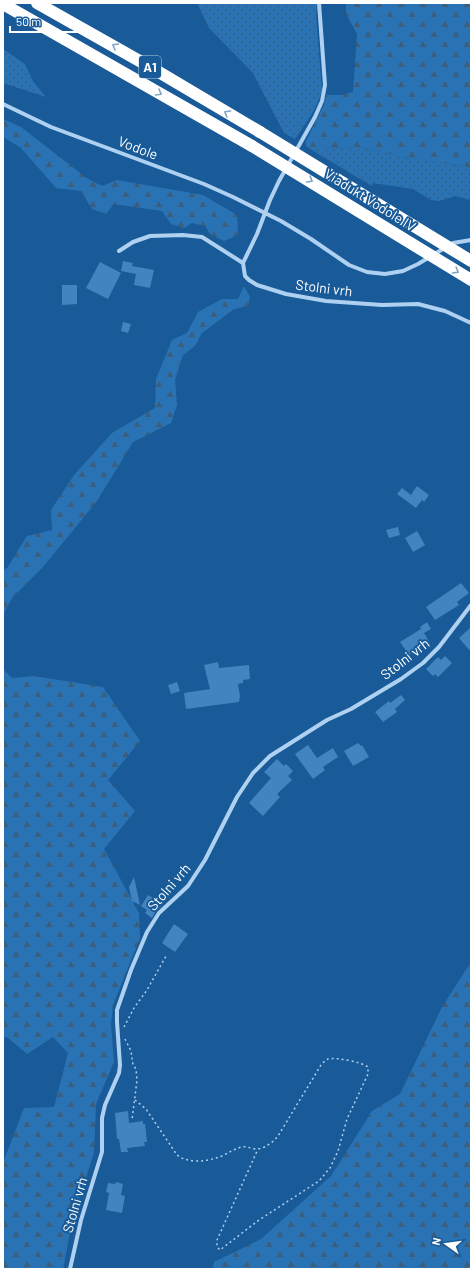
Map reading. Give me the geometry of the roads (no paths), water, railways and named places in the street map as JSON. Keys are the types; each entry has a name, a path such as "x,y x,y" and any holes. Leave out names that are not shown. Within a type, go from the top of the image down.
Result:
{"highway":[{"name":"Viadukt Vodole IV","path":"38,3 132,56 260,132 471,261"},
{"name":"Viadukt Vodole IV","path":"3,4 252,146 471,280"}],"street":[{"path":"120,251 133,242 150,236 183,235 202,237 243,263 257,234 279,180 315,117 322,101 325,85 319,20 319,3"},
{"name":"Vodole","path":"3,104 52,127 204,184 266,212 311,239 349,265 367,272 385,274 402,271 418,264 453,243 471,240"},
{"name":"Stolni vrh","path":"243,263 245,276 249,280 257,285 273,290 326,301 382,305 418,304 445,311 471,323"},
{"name":"Stolni vrh","path":"70,1269 82,1220 102,1152 102,1118 105,1105 119,1073 120,1059 116,1022 117,1010 131,970 148,932 159,913 188,886 205,860 237,797 253,773 270,756 327,720 351,709 401,679 423,663 439,647 471,605"}]}
